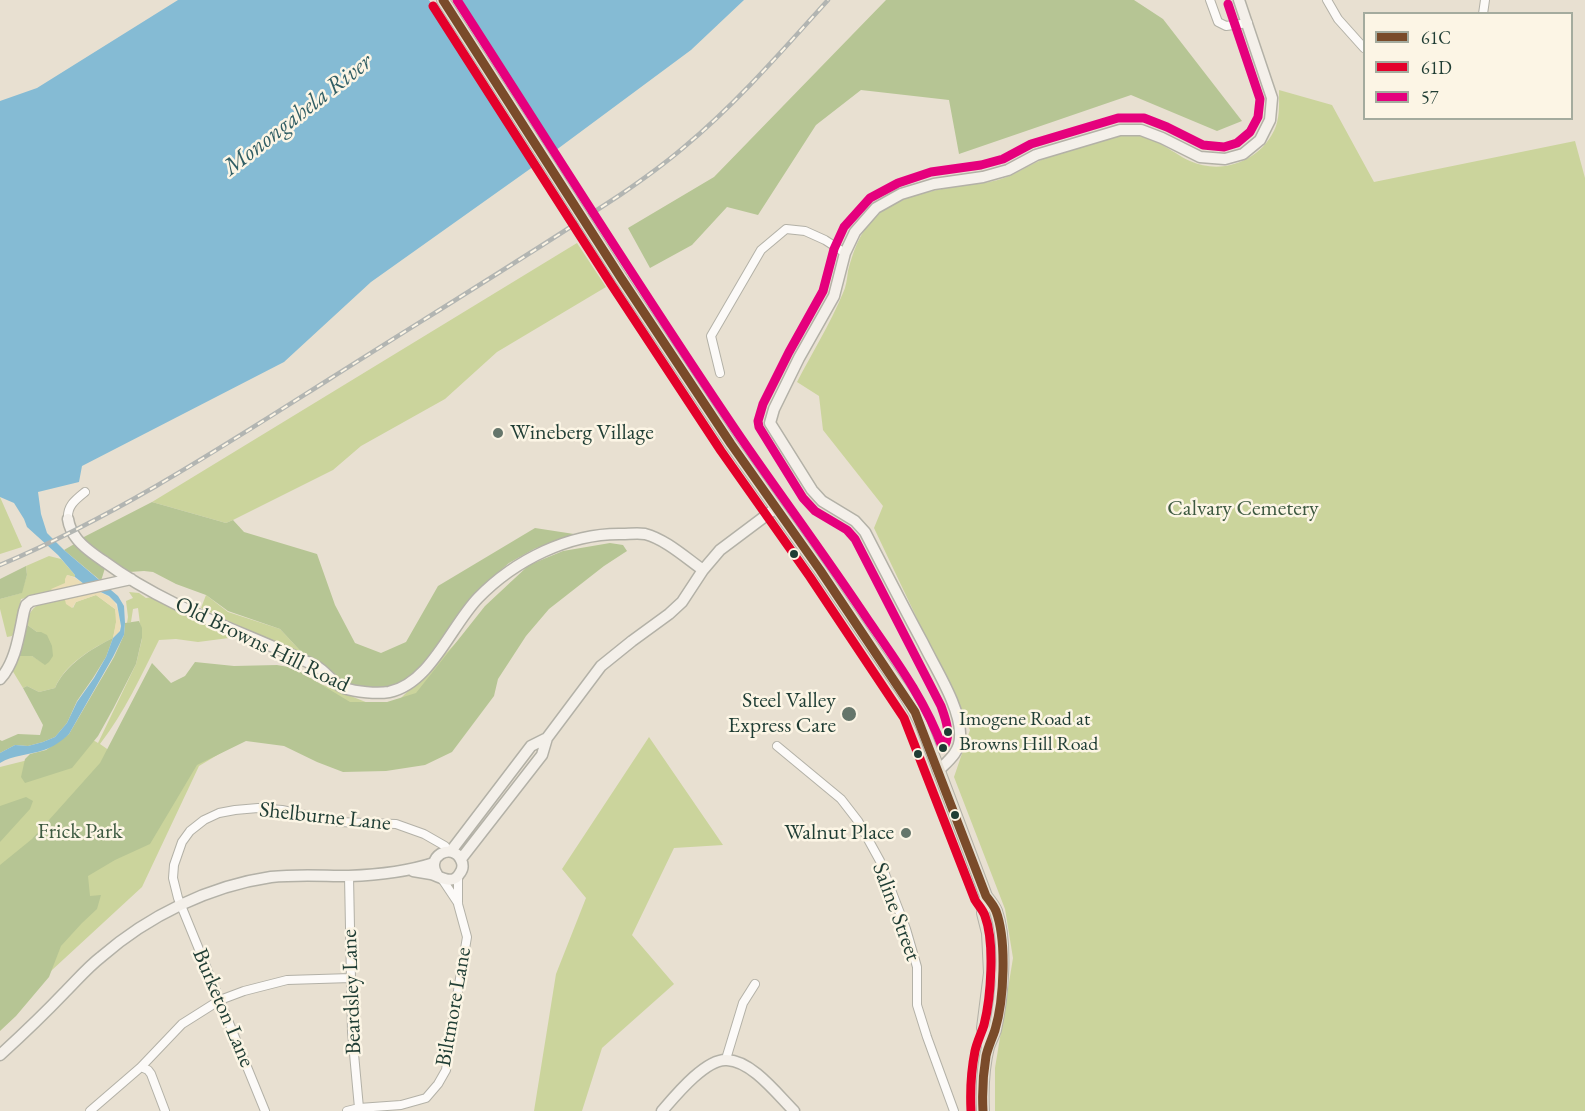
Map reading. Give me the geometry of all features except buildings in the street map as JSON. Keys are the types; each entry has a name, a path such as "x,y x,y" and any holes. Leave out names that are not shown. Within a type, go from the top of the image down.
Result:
{"main road":[{"path":"443,0 621,278 731,444 915,712 986,896 983,914 988,933 990,973 983,1028 988,1047 983,1111"}],"street":[{"path":"1209,0 1218,22 1226,26 1248,23"},
{"path":"938,771 952,758 960,739 960,723 948,693 865,532 855,521 822,501 812,490 770,423 774,409 799,358 834,296 845,253 855,232 876,208 901,194 934,184 983,177 1008,170 1036,155 1120,130 1142,130 1200,157 1225,159 1243,154 1260,140 1270,120 1272,98 1239,0"},
{"path":"1327,0 1338,20 1363,46"},
{"path":"720,373 711,336 761,250 786,229 805,231 845,253"},
{"name":"Old Browns Hill Road","path":"86,492 71,505 68,519 78,541 126,580 319,668 342,687 361,692 390,692 413,681 428,666 477,599 507,572 547,549 581,537 645,534 665,543 702,570"},
{"path":"461,859 542,755 547,738 601,666 669,614 682,602 702,570 720,550 776,508"},
{"path":"0,679 8,669 26,606 31,601 126,580"},
{"path":"450,851 531,746 547,738"},
{"name":"Saline Street","path":"777,746 841,799 858,821 880,861 906,929 917,967 917,1005 954,1111"},
{"name":"Shelburne Lane","path":"181,905 174,878 177,852 190,831 204,820 219,813 258,808 282,810 338,822 396,824 424,834 450,851"},
{"path":"434,840 435,873 458,904"},
{"path":"409,871 436,859 442,853 450,851 455,853 461,859 462,868 458,876 458,904"},
{"path":"0,1056 99,958 157,916 198,897 258,879 283,876 316,874 349,876 409,871 451,880 458,876"},
{"name":"Beardsley Lane","path":"349,876 352,1032 359,1108"},
{"name":"Biltmore Lane","path":"347,1111 401,1105 426,1098 446,1070 467,937 458,904"},
{"name":"Burketon Lane","path":"181,905 265,1111"},
{"path":"90,1111 141,1067 182,1024 220,1000 286,980 351,978"},
{"path":"726,1059 743,1002 755,984"},
{"path":"662,1111 678,1092 711,1064 726,1059 751,1069 794,1111"},
{"path":"141,1067 151,1074 165,1111"}],"green space":[{"path":"886,0 1134,0 1163,19 1242,121 1217,131 1131,95 959,154 949,100 861,90 816,125 758,215 727,207 692,245 650,268 628,228 714,177"},
{"name":"Calvary Cemetery","path":"1279,90 1332,105 1374,182 1575,141 1585,178 1585,1111 995,1111 995,1068 1013,958 1005,909 954,777 970,730 874,528 883,506 823,430 819,396 797,382 844,291 850,263 859,239 873,219 889,207 932,191 997,180 1036,162 1122,135 1145,137 1190,161 1203,165 1216,167 1241,162 1262,148 1270,138 1278,117"},
{"path":"577,243 606,287 497,352 445,399 361,446 333,470 226,523 152,502"},
{"path":"0,497 22,547 0,554"},
{"path":"152,502 226,523 233,520 244,532 317,554 335,605 355,643 381,653 406,642 438,586 535,528 574,534 534,549 509,563 485,584 420,668 398,684 385,688 372,688 359,687 337,678 307,658 280,629 228,611 206,595 176,584 153,572 129,572 80,539"},
{"path":"76,543 105,568 101,581 64,550"},
{"name":"Frick Park","path":"610,543 623,545 627,551 549,609 526,636 498,679 494,696 452,752 425,765 386,771 343,772 284,746 246,741 197,765 150,844 115,860 88,876 90,896 101,895 97,909 61,946 49,977 0,1031 0,865 32,839 100,763 152,663 171,683 185,676 195,662 234,666 277,665 294,668 350,702 387,702 416,693 485,606 529,565 563,551"},
{"name":"Frick Park","path":"618,544 517,626 444,741 249,736 199,766 142,887 0,1018 0,767 60,752 78,731 98,743 136,664 142,639 138,608 133,609 131,622 127,623 126,601 133,598 129,592 139,593 146,598 152,597 229,638 198,642 176,639 159,640 139,681 100,744 110,751 157,752 306,678 388,711 455,644 511,582"},
{"path":"49,556 61,559 75,577 67,575 66,583 54,592 21,599 15,631 12,636 7,637 0,609 0,599 21,593 27,575 26,566"},
{"path":"26,566 27,575 22,593 0,599 0,579"},
{"path":"96,595 115,609 113,638 88,652 72,665 59,679 55,688 39,692 27,686 23,688 12,670 18,656 32,656 45,664 37,632 26,624 35,607 65,599 73,608 76,602"},
{"path":"206,595 228,612 280,629 307,658 201,608"},
{"path":"139,621 142,638 136,664 98,736 72,768 25,783 21,777 25,759 30,754 46,750 69,734 114,657 124,635 125,623"},
{"path":"26,624 37,632 47,635 53,656 45,665 32,656 18,656"},
{"path":"113,638 106,657 77,701 67,723 55,737 28,746 15,745 0,753 0,740 18,734 40,735 43,725 23,688 27,686 39,692 55,688 72,665"},
{"path":"649,737 723,845 674,848 632,935 674,984 602,1048 582,1111 534,1111 556,974 586,898 562,869"},
{"path":"26,797 33,801 30,809 0,842 0,806"}],"sand":[{"path":"67,575 113,600 120,625 119,632 113,638 116,622 115,609 96,595 76,602 72,608 51,589 65,583"}],"water":[{"name":"Monongahela River","path":"178,0 744,0 691,50 544,159 371,282 284,362 82,466 79,482 38,492 47,533 118,596 124,606 124,635 69,734 47,749 10,758 0,763 0,753 15,745 28,746 55,737 67,723 77,702 94,678 121,626 117,604 109,596 75,577 58,555 27,527 14,503 0,497 0,101 37,88"}],"pier":[{"path":"429,0 456,0 555,155 536,168"}],"railway":[{"path":"0,565 85,525 168,479 620,195 703,131 758,77 828,0"}],"transit line":[{"name":"61C","path":"443,0 621,278 731,444 820,570 915,712 986,896 995,909 1002,938 1002,987 998,1018 986,1056 983,1111"},
{"name":"57","path":"457,0 705,384 900,666 928,714 943,749 948,733 941,706 855,539 847,530 815,511 803,498 759,427 758,421 763,404 823,291 834,249 844,227 870,198 898,183 931,172 981,165 1003,159 1031,144 1118,118 1144,118 1203,145 1224,147 1237,143 1250,132 1258,117 1260,99 1228,4"},
{"name":"61D","path":"433,6 721,451 810,577 904,718 975,900 984,914 988,927 991,955 989,1000 974,1058 971,1111"}],"place":[{"name":"Wineberg Village","path":"498,433"},
{"name":"Steel Valley Express Care","path":"849,714"},
{"name":"Imogene Road at Browns Hill Road","path":"948,732"},
{"name":"Walnut Place","path":"906,833"}]}
